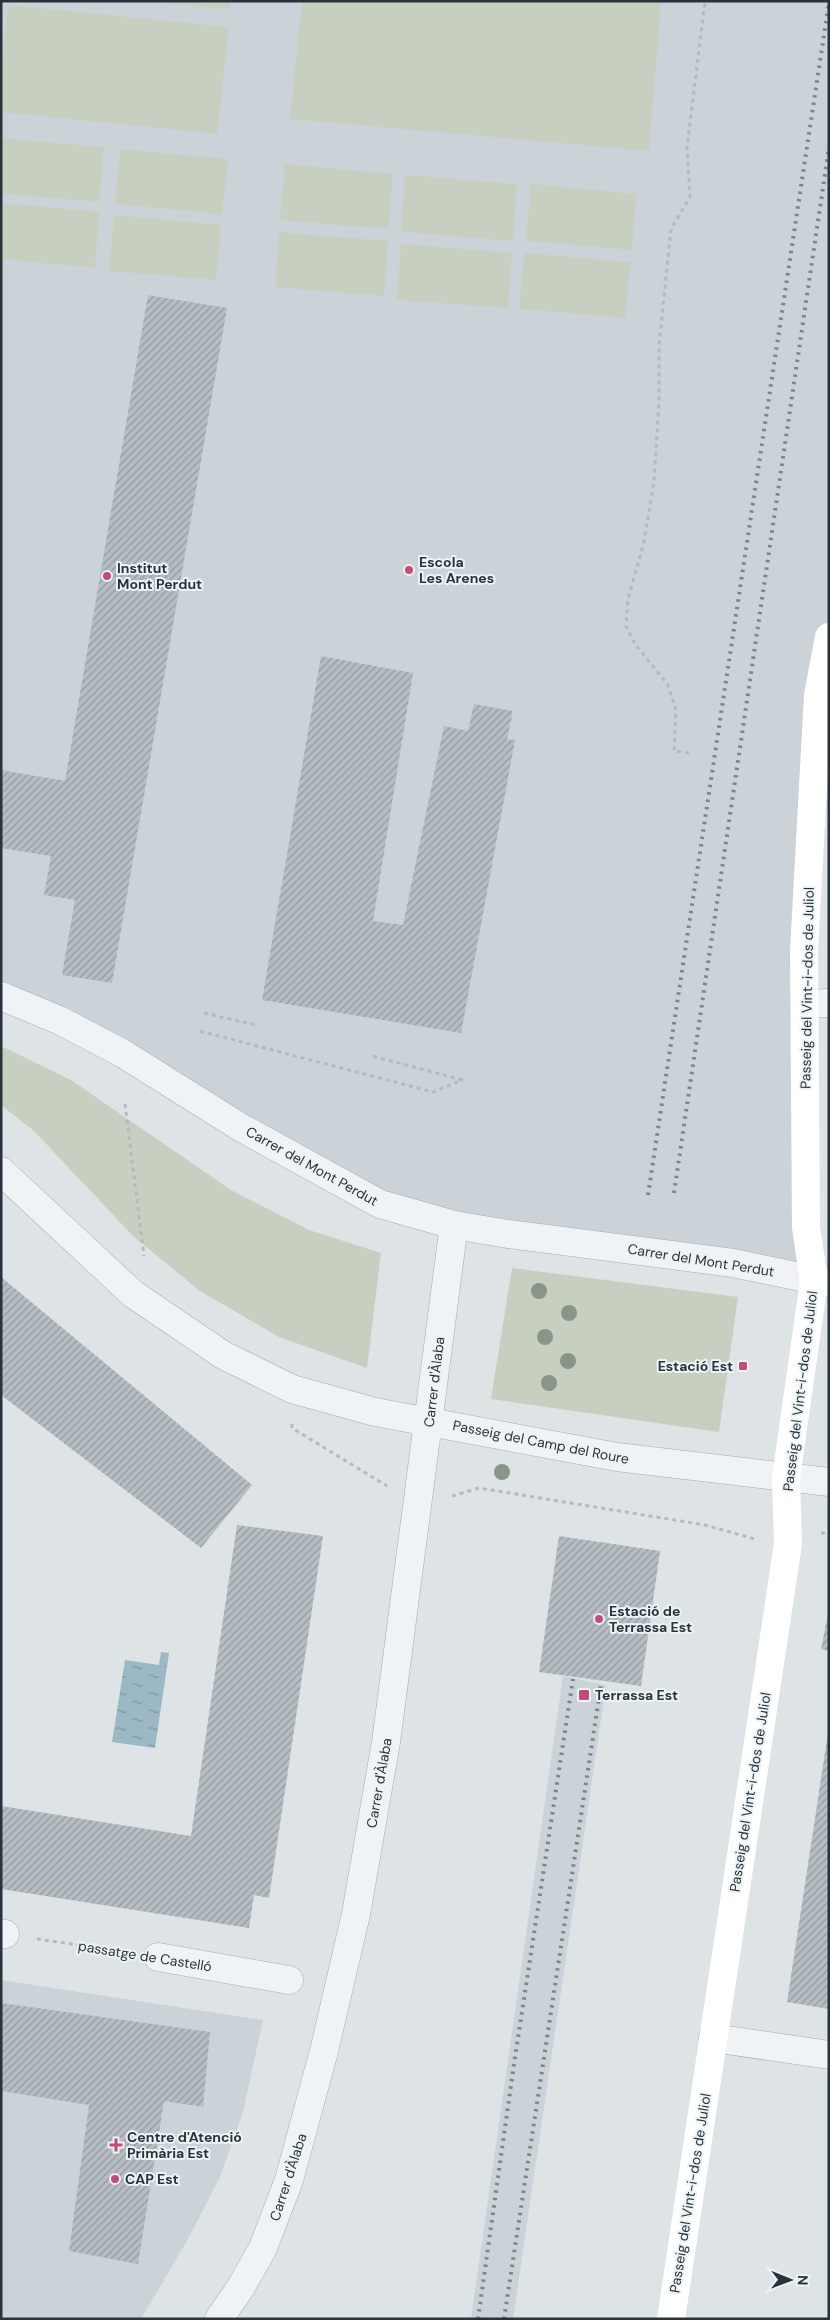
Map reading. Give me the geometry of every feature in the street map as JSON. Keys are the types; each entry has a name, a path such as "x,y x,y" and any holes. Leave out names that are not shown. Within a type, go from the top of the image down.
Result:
{"street":[{"name":"Passeig del Vint-i-dos de Juliol","path":"671,2319 788,1544 786,1478 821,1282 806,1227 817,1003 804,951 829,637"},
{"name":"Carrer del Mont Perdut","path":"1,996 61,1021 122,1053 240,1127 380,1204 454,1225 508,1234 733,1263 821,1282"},
{"name":"Passeig del Camp del Roure","path":"1,1171 133,1294 223,1355 292,1389 375,1412 617,1457 829,1482"},
{"name":"Carrer d'Àlaba","path":"220,2319 254,2263 278,2212 289,2180 324,2050 356,1914 383,1761 454,1225"},
{"name":"passatge de Castelló","path":"158,1957 289,1980"},
{"path":"713,2038 829,2055"}],"path":[{"path":"689,753 674,751 676,710 668,685 635,644 626,626 628,599 643,546 654,482 659,402 659,346 671,229 690,197 687,148 705,1"},
{"path":"204,1013 256,1025"},
{"path":"200,1032 433,1092 462,1080 373,1056"},
{"path":"125,1104 144,1256"},
{"path":"293,1420 292,1428 384,1486 447,1498 479,1488 705,1526 756,1539 788,1534 829,1533"},
{"name":"passatge de Castelló","path":"3,1934 158,1957"}],"shaded area":[{"path":"1,1 829,1 829,661 800,1277 534,1236 316,1176 1,989"},
{"path":"563,1676 606,1685 513,2319 471,2319"},
{"name":"Centre d'Atenció Primària Est","path":"1,1980 263,2020 243,2112 220,2177 187,2241 141,2319 1,2319"}],"green space":[{"path":"147,1 230,1 230,9"},
{"path":"302,1 661,1 649,151 290,119"},
{"path":"8,5 229,27 217,134 1,112 1,73"},
{"path":"1,138 104,147 99,202 1,194"},
{"path":"120,149 228,159 222,214 115,204"},
{"path":"285,164 393,174 388,229 280,220"},
{"path":"405,175 517,184 513,241 401,232"},
{"path":"531,184 636,194 632,250 526,241"},
{"path":"1,203 99,212 95,268 1,259"},
{"path":"114,215 221,225 216,280 109,271"},
{"path":"279,232 388,241 384,296 275,287"},
{"path":"401,244 512,253 508,308 397,300"},
{"path":"524,253 630,262 625,318 519,309"},
{"path":"1,1046 71,1080 231,1190 309,1230 381,1253 367,1368 279,1337 200,1291 134,1237 34,1131 1,1105"},
{"path":"512,1268 738,1297 719,1432 491,1399"}],"water":[{"path":"161,1652 169,1653 155,1748 112,1742 125,1660 159,1665"}],"building":[{"path":"148,295 227,308 112,983 62,975 75,900 44,895 51,856 1,848 1,770 65,781"},
{"path":"321,656 413,673 373,921 403,925 444,726 468,731 474,704 513,711 507,739 515,740 461,1033 262,1000"},
{"path":"1,1277 252,1485 201,1548 1,1395"},
{"path":"237,1525 323,1536 269,1898 254,1895 249,1928 1,1889 1,1806 191,1836"},
{"name":"Estació de Terrassa Est","path":"559,1536 660,1551 641,1686 539,1672"},
{"path":"829,1614 829,1651 821,1649"},
{"path":"829,1733 829,2009 787,2002"},
{"name":"CAP Est","path":"1,2003 210,2032 203,2107 164,2101 138,2264 69,2251 89,2105 1,2091"}],"railway":[{"path":"648,1195 829,2"},
{"path":"674,1193 829,147"},
{"path":"478,2319 514,2064 573,1679"},
{"path":"504,2319 601,1685"}],"place":[{"name":"Escola Les Arenes","path":"409,570"},
{"name":"Institut Mont Perdut","path":"107,576"},
{"name":"Estació Est","path":"743,1366"},
{"name":"Estació de Terrassa Est","path":"599,1619"},
{"name":"Terrassa Est","path":"584,1695"},
{"name":"Centre d'Atenció Primària Est","path":"116,2145"},
{"name":"CAP Est","path":"115,2179"}]}
